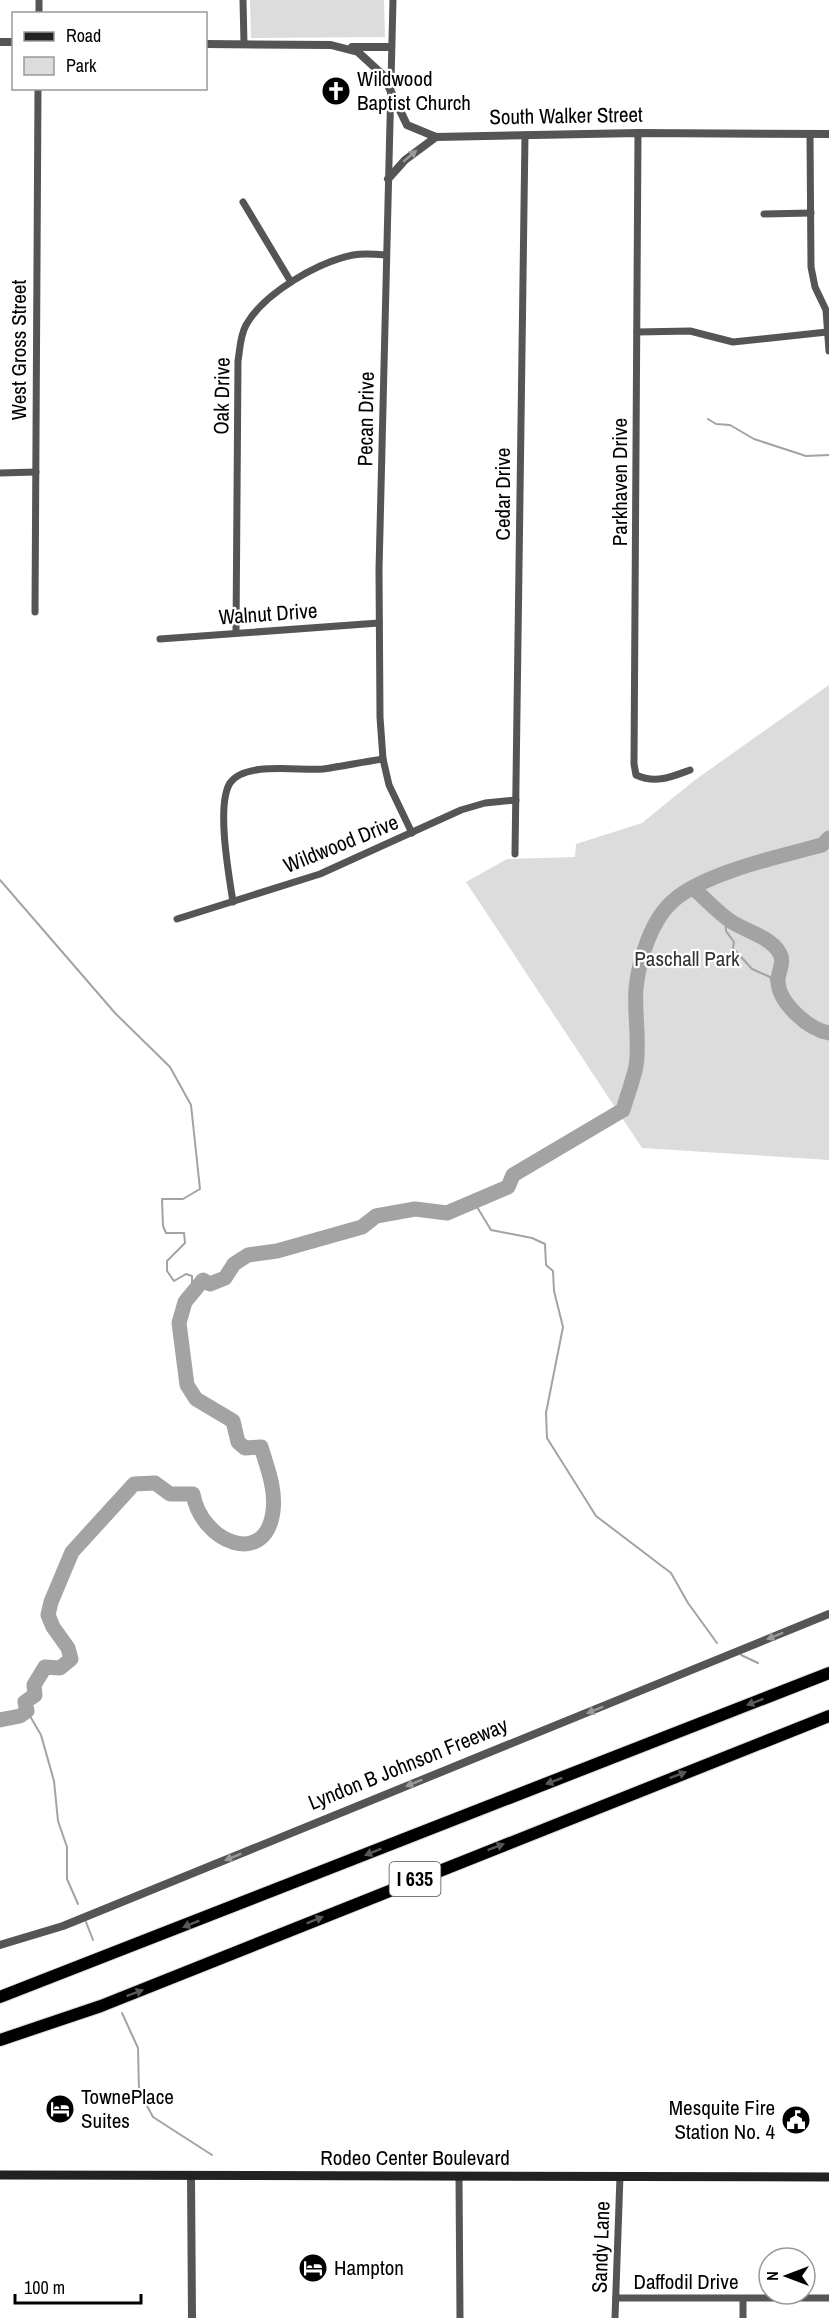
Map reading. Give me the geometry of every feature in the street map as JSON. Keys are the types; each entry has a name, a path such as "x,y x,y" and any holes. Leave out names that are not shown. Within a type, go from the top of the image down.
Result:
{"highway":[{"name":"I 635","path":"0,1997 829,1672"},
{"name":"I 635","path":"0,2040 101,2006 829,1716"},
{"path":"0,2047 101,2006"}],"main road":[{"name":"Rodeo Center Boulevard","path":"0,2175 829,2177"}],"street":[{"path":"243,0 244,44"},
{"name":"Pecan Drive","path":"393,0 379,623 383,759 395,800 411,833"},
{"name":"South Walker Street","path":"207,44 345,47 363,55 378,70 407,125 436,137 638,133 829,134"},
{"path":"345,47 391,47"},
{"name":"West Gross Street","path":"35,612 38,90"},
{"name":"Parkhaven Drive","path":"638,133 634,764 636,776 649,780 663,780 690,770"},
{"path":"810,134 811,267 815,287 826,310 829,351"},
{"name":"Cedar Drive","path":"515,854 525,135"},
{"path":"388,179 405,160 436,137"},
{"path":"243,202 291,282"},
{"path":"764,214 811,213"},
{"name":"Oak Drive","path":"236,633 238,361 241,337 247,323 276,291 291,282 327,263 354,254 386,255"},
{"path":"638,332 690,331 733,342 827,332"},
{"path":"0,473 36,472"},
{"name":"Walnut Drive","path":"160,639 379,623"},
{"path":"233,902 225,846 227,790 236,777 258,770 313,770 383,759"},
{"name":"Wildwood Drive","path":"177,919 320,874 461,810 486,803 516,800"},
{"name":"Lyndon B Johnson Freeway","path":"0,1945 63,1926 829,1614"},
{"path":"191,2175 192,2318"},
{"path":"459,2176 460,2318"},
{"name":"Sandy Lane","path":"615,2318 620,2176"},
{"name":"Daffodil Drive","path":"616,2298 829,2298"},
{"path":"743,2299 743,2318"}],"green space":[{"path":"250,0 384,0 385,37 251,38"},
{"name":"Paschall Park","path":"829,685 829,1160 642,1148 466,882 507,859 575,857 576,844 642,823 695,780"}],"waterway":[{"path":"708,419 716,424 730,425 754,439 806,456 829,455"},
{"path":"0,1720 20,1716 27,1711 25,1702 35,1695 34,1685 45,1667 60,1668 71,1659 68,1648 53,1627 48,1615 51,1602 72,1552 134,1484 155,1483 170,1494 193,1494 198,1511 208,1525 220,1536 233,1542 247,1544 259,1540 268,1529 274,1503 261,1447 245,1448 238,1442 233,1421 196,1399 187,1385 179,1323 185,1302 203,1280 210,1284 225,1278 234,1264 248,1255 277,1251 362,1227 376,1216 415,1209 447,1213 508,1187 513,1175 623,1110 636,1066 636,988 640,965 652,929 665,909 687,891 704,882 765,860 822,845 829,838"},
{"path":"0,880 115,1013 170,1067 191,1105 200,1189 183,1199 162,1199 163,1226 166,1233 184,1233 185,1243 167,1261 167,1271 174,1281 186,1274 192,1276 192,1294"},
{"path":"693,888 727,918 764,938 775,947 782,959 778,979 779,988 788,1005 803,1020 829,1033"},
{"path":"725,916 726,931 734,942 733,948 752,969 770,977 774,985 782,991"},
{"path":"474,1202 491,1230 532,1238 545,1244 546,1265 553,1271 554,1291 563,1327 546,1413 547,1438 596,1516 671,1573 688,1603 717,1643"},
{"path":"741,1655 758,1663"},
{"path":"27,1711 41,1735 54,1781 58,1821 67,1847 67,1879 78,1904"},
{"path":"86,1922 93,1940"},
{"path":"122,2013 138,2048 139,2091 153,2117 212,2155"}],"place":[{"name":"Wildwood Baptist Church","path":"336,91"},
{"name":"TownePlace Suites","path":"60,2109"},
{"name":"Mesquite Fire Station No. 4","path":"796,2120"},
{"name":"Hampton","path":"313,2268"}]}
